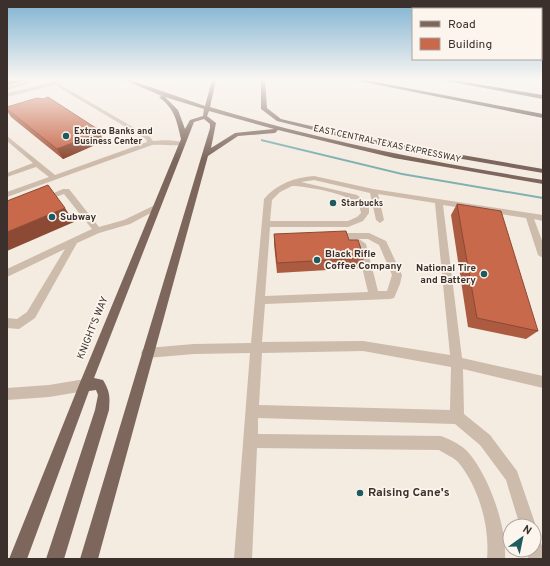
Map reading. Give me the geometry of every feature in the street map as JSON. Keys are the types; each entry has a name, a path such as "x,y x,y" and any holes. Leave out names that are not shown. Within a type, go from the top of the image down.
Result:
{"highway":[{"path":"493,106 543,116"}],"main road":[{"path":"173,106 177,113 183,141"},
{"name":"EAST CENTRAL TEXAS EXPRESSWAY","path":"191,106 206,113 421,162 543,182"},
{"path":"89,559 213,123 206,113 208,106"},
{"path":"264,106 264,109 279,120 358,139 543,171"},
{"name":"KNIGHT'S WAY","path":"18,559 85,385 183,141 192,121 206,113"},
{"path":"204,156 237,134 283,130"},
{"path":"55,559 102,410 104,394 99,384 85,385"}],"street":[{"path":"95,106 148,138 151,143"},
{"path":"7,138 54,178"},
{"path":"7,195 151,143 183,141"},
{"path":"7,175 37,164"},
{"path":"243,559 256,348 260,300 269,235 266,224 268,198 273,193 293,183 305,178 314,178 373,191 543,218"},
{"path":"266,224 348,224 356,222 364,216 366,210 363,203 353,196 293,183"},
{"path":"36,202 66,190 97,230"},
{"path":"373,191 380,220"},
{"path":"439,202 457,362 457,417"},
{"path":"7,273 97,230 111,228 156,208"},
{"path":"529,216 543,255"},
{"path":"260,300 390,295 396,284 397,275 383,243 368,236 325,236"},
{"path":"347,236 360,244 374,296"},
{"path":"7,323 19,324 31,315 74,241"},
{"path":"147,353 194,349 363,346 457,362 543,382"},
{"path":"7,394 49,391 85,385"},
{"path":"253,411 457,417 485,440 512,476 525,518"},
{"path":"251,441 441,443 462,456 476,477 490,510 497,546 496,559"}],"building":[{"name":"Extraco Banks and Business Center","path":"63,106 99,130 88,134 90,136 57,149 7,109 7,107"},
{"path":"48,185 65,208 7,232 7,201"},
{"name":"National Tire and Battery","path":"457,204 501,211 538,331 477,318"},
{"path":"346,231 349,240 358,240 364,258 277,263 274,234"}],"waterway":[{"path":"262,140 402,174 543,198"}],"place":[{"name":"Extraco Banks and Business Center","path":"66,136"},
{"name":"Starbucks","path":"333,203"},
{"name":"Subway","path":"52,217"},
{"name":"Black Rifle Coffee Company","path":"317,260"},
{"name":"National Tire and Battery","path":"484,274"},
{"name":"Raising Cane's","path":"360,493"}]}
